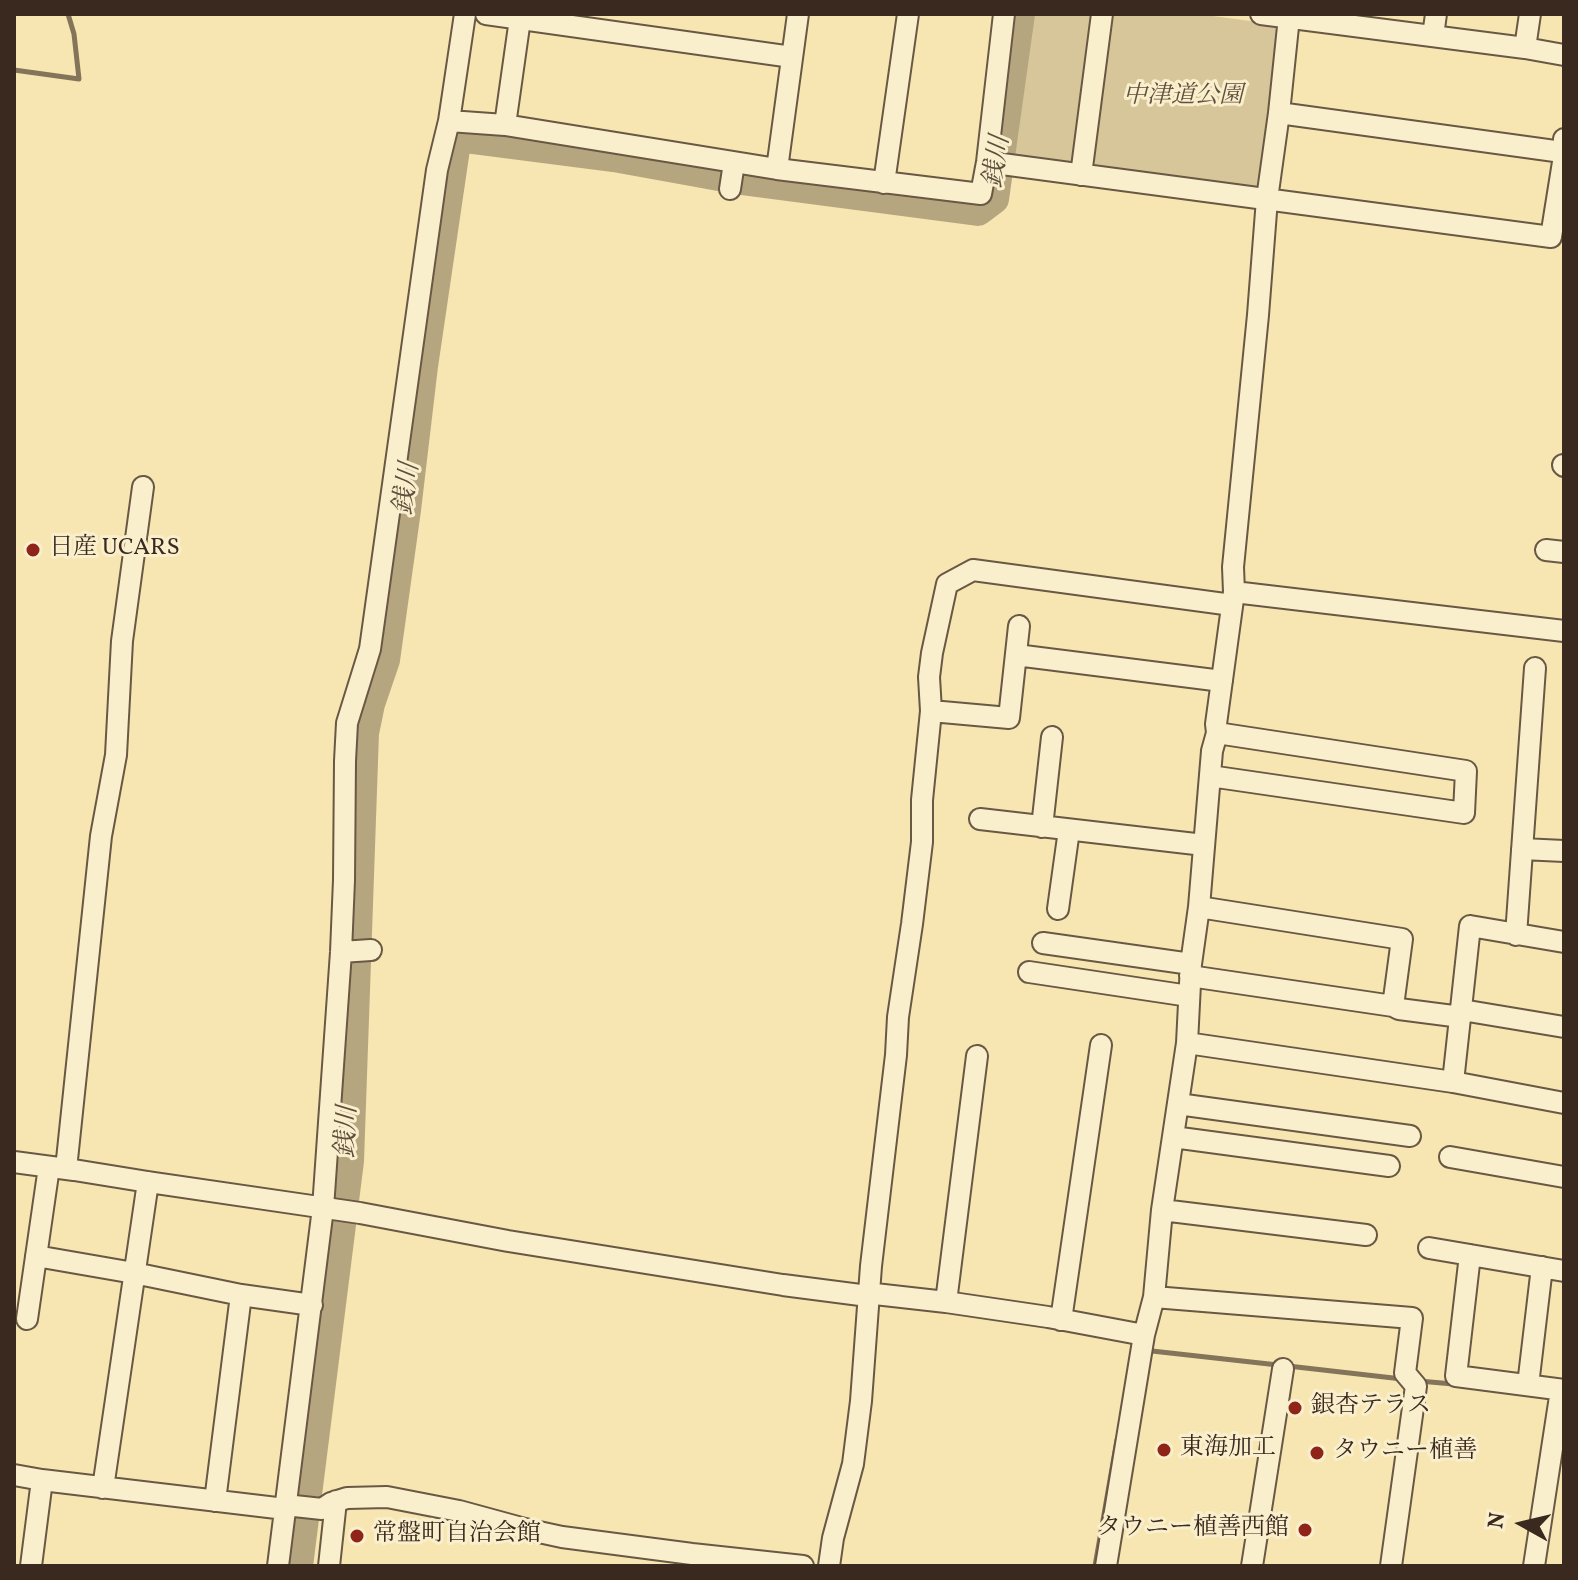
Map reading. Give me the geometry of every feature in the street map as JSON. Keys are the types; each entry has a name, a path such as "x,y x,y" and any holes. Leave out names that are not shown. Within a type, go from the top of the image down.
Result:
{"street":[{"path":"278,1566 326,1209 344,952 347,723 370,649 437,170 449,121 465,14"},
{"path":"486,14 792,57"},
{"path":"777,169 798,14"},
{"path":"884,183 908,14"},
{"path":"449,121 505,125 734,163 981,194 996,163 1004,14"},
{"path":"1081,175 1102,14"},
{"path":"1261,14 1352,20 1433,36 1564,55"},
{"path":"1433,36 1436,14"},
{"path":"1525,48 1530,14"},
{"path":"1106,1566 1144,1335 1154,1297 1162,1210 1187,1043 1190,979 1212,751 1217,733 1233,599 1233,567 1267,199 1289,17"},
{"path":"505,125 520,19"},
{"path":"996,163 1551,237 1563,146 1279,113"},
{"path":"730,189 734,163"},
{"path":"27,1319 36,1256 58,1168 101,836 116,755 122,641 143,487"},
{"path":"829,1566 833,1538 853,1464 861,1401 868,1296 898,1017 922,842 922,800 931,711 929,677 947,584 973,570 1564,631"},
{"path":"931,711 1009,718 1019,626"},
{"path":"1016,655 1222,681"},
{"path":"1516,935 1535,668"},
{"path":"1210,776 1464,813 1466,771 1217,733"},
{"path":"1042,827 1052,737"},
{"path":"980,819 1204,845"},
{"path":"1058,909 1069,830"},
{"path":"1522,849 1564,851"},
{"path":"1199,907 1402,939 1393,1006"},
{"path":"1453,1082 1470,926 1564,942"},
{"path":"1043,943 1190,979"},
{"path":"344,952 370,950"},
{"path":"1029,972 1190,979 1399,1009 1564,1027"},
{"path":"1187,1043 1453,1082 1564,1103"},
{"path":"1061,1320 1101,1045"},
{"path":"946,1302 977,1056"},
{"path":"1178,1104 1410,1136"},
{"path":"1173,1137 1389,1166"},
{"path":"1450,1157 1564,1177"},
{"path":"14,1162 357,1213 581,1253 868,1296 875,1294 946,1302 1144,1335"},
{"path":"103,1488 148,1182"},
{"path":"1162,1210 1366,1235"},
{"path":"1429,1248 1564,1271"},
{"path":"1470,1255 1456,1376 1562,1390 1534,1566"},
{"path":"36,1256 241,1295 312,1305"},
{"path":"1528,1385 1542,1267"},
{"path":"215,1501 241,1295"},
{"path":"1154,1297 1412,1318 1405,1373 1416,1386 1391,1566"},
{"path":"1252,1566 1283,1369"},
{"path":"14,1475 215,1501 287,1506 326,1505 347,1498 387,1497 562,1537 803,1566"},
{"path":"31,1566 42,1480"},
{"path":"326,1505 329,1566"}],"green space":[{"name":"中津道公園","path":"1025,14 1198,14 1280,25 1259,193 1007,161"}],"waterway":[{"path":"14,70 79,79 74,34 68,14"},
{"name":"銭川","path":"298,1566 349,1161 364,733 385,660 456,142 466,138 614,157 741,180 978,211 994,199 1020,14"},
{"path":"1147,1356 1152,1351 1278,1365"},
{"path":"1288,1366 1402,1379"},
{"path":"1419,1381 1453,1384"},
{"path":"1095,1566 1117,1440"}],"place":[{"name":"日産 UCARS","path":"33,550"},
{"name":"銀杏テラス","path":"1295,1408"},
{"name":"東海加工","path":"1164,1450"},
{"name":"タウニー植善","path":"1317,1453"},
{"name":"タウニー植善西館","path":"1305,1530"},
{"name":"常盤町自治会館","path":"357,1536"}]}
